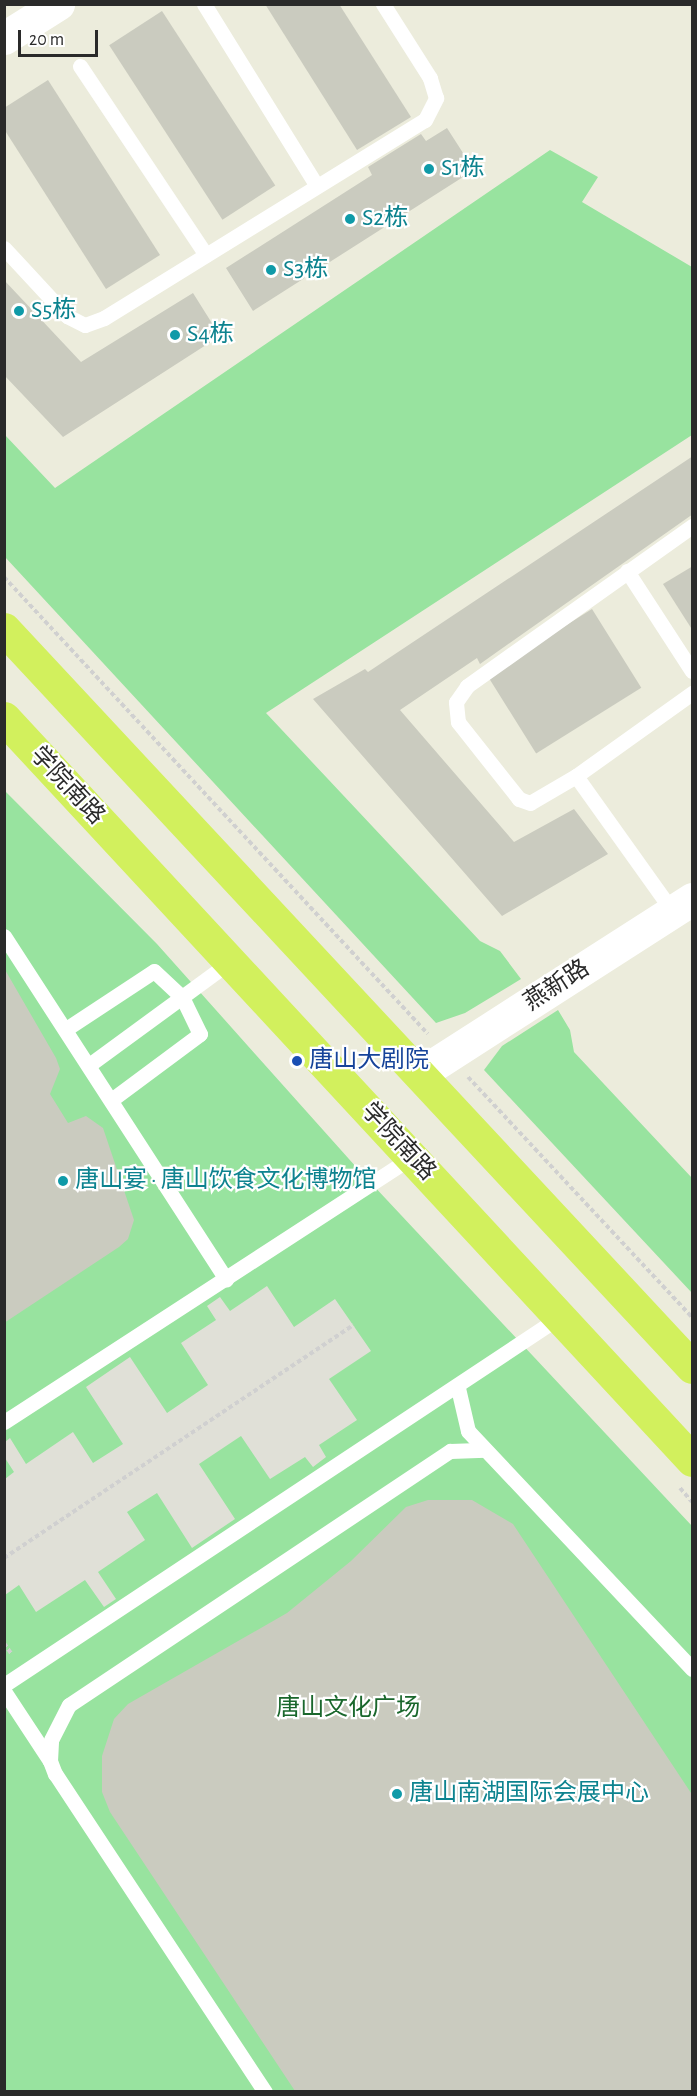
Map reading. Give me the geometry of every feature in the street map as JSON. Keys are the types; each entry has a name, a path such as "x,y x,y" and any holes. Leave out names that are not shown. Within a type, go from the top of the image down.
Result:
{"main road":[{"path":"4,629 421,1073 693,1367"},
{"name":"学院南路","path":"4,718 412,1157 558,1318 693,1460"}],"street":[{"path":"4,38 58,4"},
{"name":"燕新路","path":"421,1073 683,906"}],"lane":[{"path":"204,4 317,186"},
{"path":"4,248 67,316 85,325 206,255 425,120 436,98 430,78 383,4"},
{"path":"80,66 206,255"},
{"path":"693,526 467,686 456,702 458,722 519,799 530,803 576,776 693,693"},
{"path":"627,571 693,671"},
{"path":"576,776 683,906"},
{"path":"4,936 226,1279"},
{"path":"89,1065 231,961"},
{"path":"66,1029 154,971 182,997 200,1034 111,1100"},
{"path":"4,1422 412,1157"},
{"path":"5,1685 458,1388 558,1318"},
{"path":"458,1388 468,1431 693,1669"},
{"path":"50,1761 51,1740 69,1705 450,1451 485,1450"},
{"path":"4,1691 265,2091"}],"path":[{"path":"4,577 693,1317"},
{"path":"4,1558 353,1325"}],"green space":[{"path":"550,150 598,177 582,202 692,267 692,435 266,713 480,941 500,951 521,979 465,1013 436,1023 5,557 5,435 55,488"},
{"name":"唐山文化广场","path":"5,791 157,944 357,1168 692,1526 692,2091 5,2091"},
{"path":"558,1010 570,1030 574,1052 692,1178 692,1293 484,1070 502,1046"}],"shaded area":[{"path":"267,1286 294,1327 335,1299 371,1351 329,1379 357,1420 319,1445 326,1457 313,1467 305,1457 270,1479 241,1436 199,1464 235,1519 192,1548 157,1493 127,1512 145,1540 98,1572 116,1599 104,1607 85,1580 36,1612 19,1585 5,1595 5,1479 14,1472 5,1458 5,1442 10,1438 26,1464 73,1432 93,1463 123,1444 86,1387 130,1357 167,1413 208,1385 181,1343 216,1320 207,1306 220,1297 230,1311"}],"building":[{"path":"265,4 339,4 411,117 357,150"},
{"path":"162,11 275,185 222,220 109,45"},
{"path":"48,80 160,255 106,289 4,129 4,108"},
{"path":"447,128 474,170 253,311 226,268 372,175 368,167 421,134 426,141"},
{"path":"4,280 81,362 193,293 220,336 63,437 4,375"},
{"path":"693,456 693,514 480,664 477,658 400,710 514,842 574,809 608,854 502,916 313,699 365,669 368,672"},
{"path":"693,566 693,631 663,584"},
{"path":"592,609 641,688 536,754 487,675"},
{"name":"唐山宴 · 唐山饮食文化博物馆","path":"4,968 56,1058 60,1069 50,1094 68,1123 86,1116 103,1128 134,1220 128,1239 119,1247 4,1323"},
{"name":"唐山南湖国际会展中心","path":"428,1500 472,1500 513,1524 693,1796 693,2091 295,2091 110,1812 102,1792 102,1756 114,1719 128,1704 287,1613 351,1561 406,1507"}],"place":[{"name":"S1栋","path":"429,169"},
{"name":"S2栋","path":"350,219"},
{"name":"S3栋","path":"271,270"},
{"name":"S5栋","path":"19,311"},
{"name":"S4栋","path":"175,335"},
{"name":"唐山大剧院","path":"297,1061"},
{"name":"唐山宴 · 唐山饮食文化博物馆","path":"63,1181"},
{"name":"唐山南湖国际会展中心","path":"397,1794"}]}
